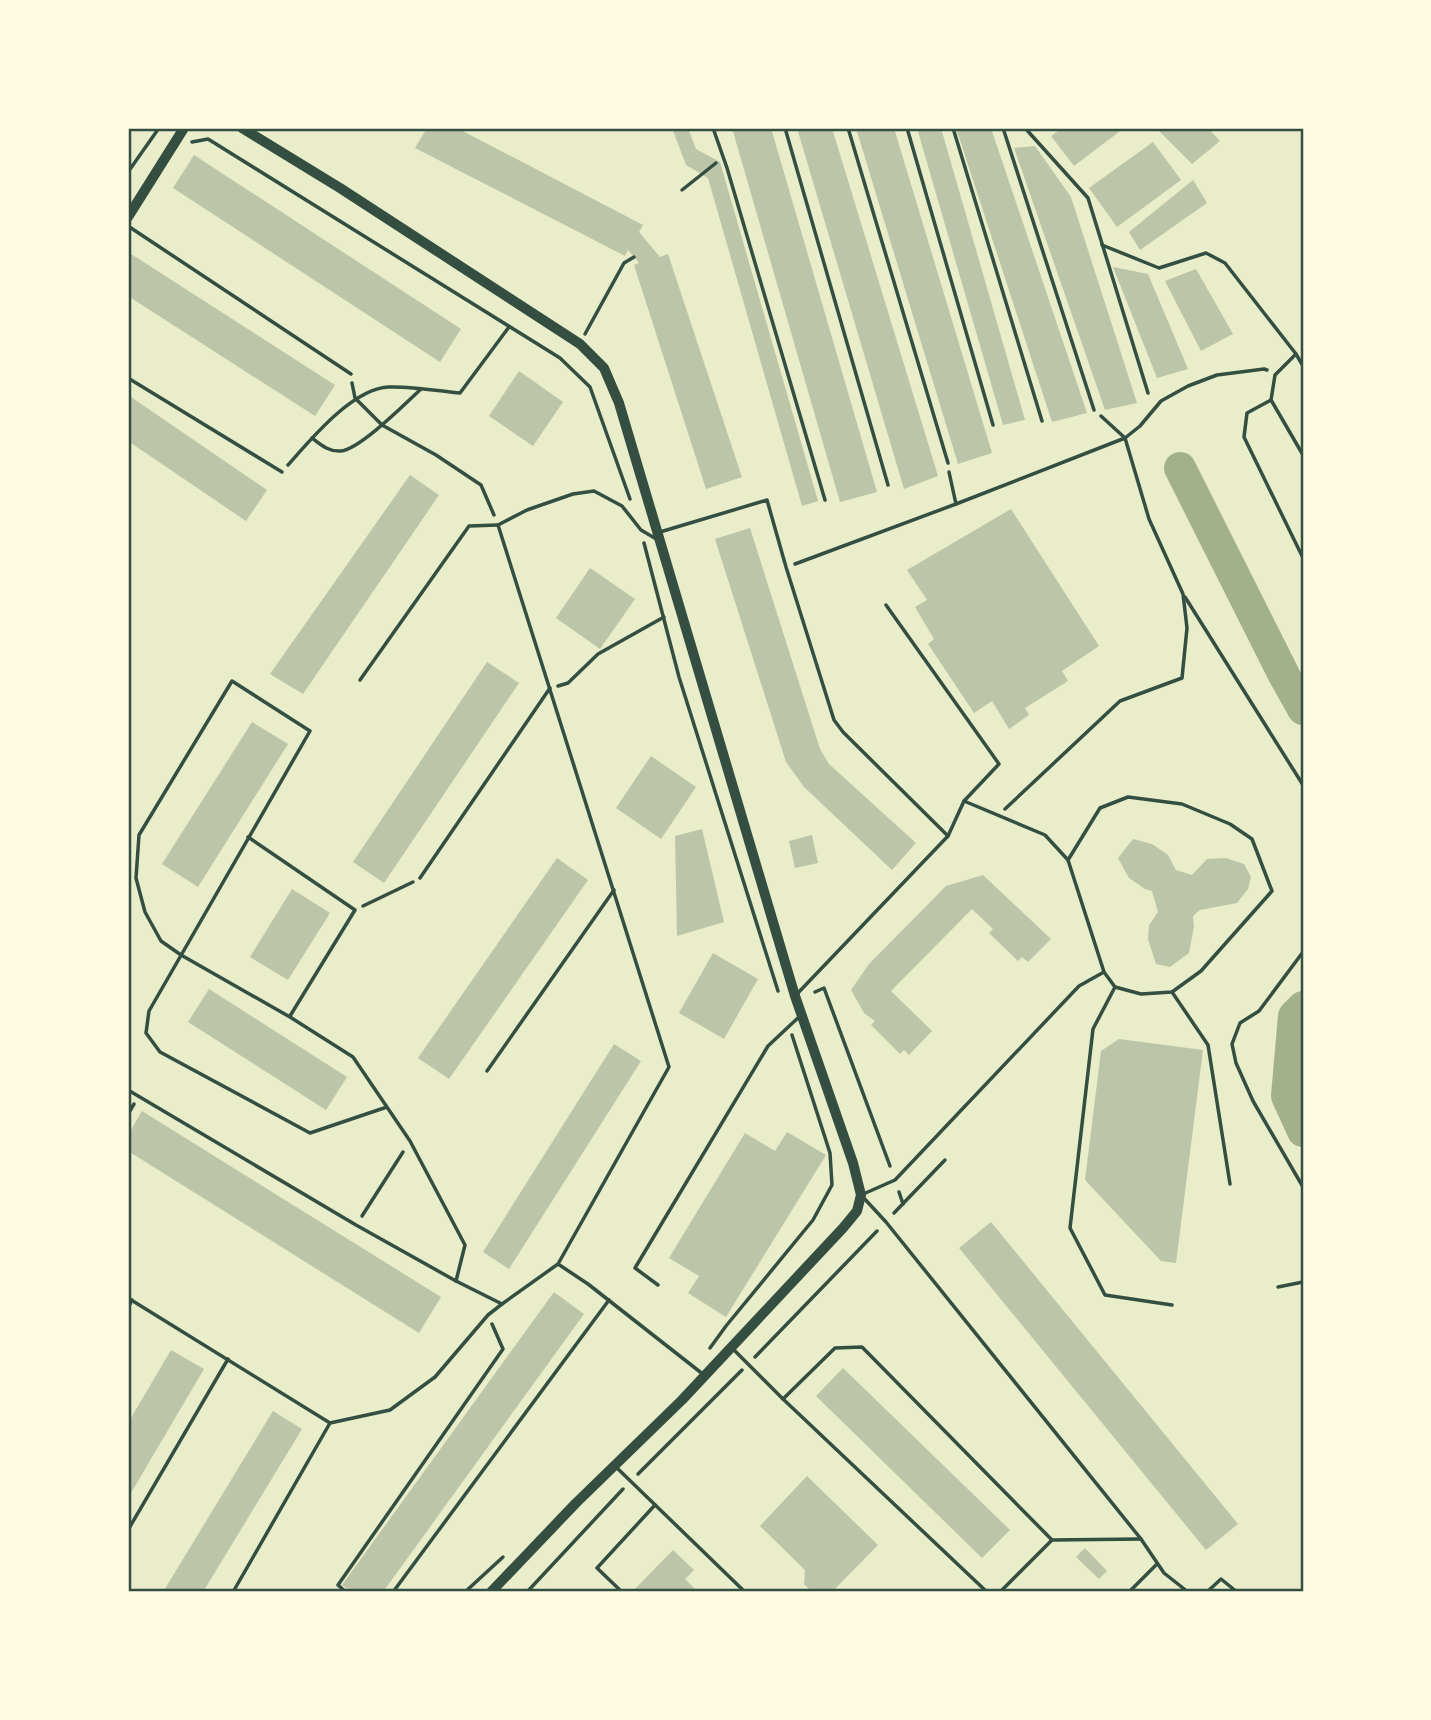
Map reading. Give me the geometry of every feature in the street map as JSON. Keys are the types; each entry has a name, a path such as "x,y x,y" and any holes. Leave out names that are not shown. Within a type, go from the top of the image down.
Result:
{"street":[{"path":"128,217 184,128"},
{"path":"242,128 340,188 580,344 604,368 619,403 795,996 853,1163 861,1195 857,1211 843,1228 705,1376 576,1503 493,1592"}],"lane":[{"path":"713,128 825,500"},
{"path":"785,128 888,485"},
{"path":"848,128 948,463"},
{"path":"906,128 993,425"},
{"path":"953,128 1042,421"},
{"path":"1003,128 1094,410"},
{"path":"1025,128 1088,198 1148,393"},
{"path":"128,226 351,374"},
{"path":"1102,245 1159,268 1206,253 1225,263 1303,366"},
{"path":"1296,354 1275,375 1271,400 1303,455"},
{"path":"128,378 282,472"},
{"path":"1271,400 1247,413 1244,437 1303,558"},
{"path":"360,680 469,526 498,525 527,510 573,494 594,491 622,506 641,530 659,537 767,500 834,720 948,836"},
{"path":"128,1308 130,1299 330,1423 390,1410 435,1377 488,1315 558,1264 669,1067 498,525"},
{"path":"795,996 948,836 964,801 999,764 886,605"},
{"path":"387,1107 310,1133 160,1052 146,1033 149,1011 180,955 310,731 232,681 139,835 136,878 145,912 161,941 180,955 290,1017 353,1057 387,1107 410,1141 465,1245 456,1281"},
{"path":"420,878 550,688"},
{"path":"964,801 1045,835 1068,860 1104,972 1115,987 1141,994 1172,992 1200,971 1272,891 1252,839 1230,824 1182,804 1128,797 1100,808 1068,860"},
{"path":"248,837 355,910 290,1017"},
{"path":"487,1072 614,890"},
{"path":"1104,972 1079,986 895,1180 861,1195 886,1222 1140,1539 1164,1573 1188,1592"},
{"path":"1115,987 1093,1029 1070,1228 1105,1295 1172,1305"},
{"path":"1172,992 1208,1045 1230,1184"},
{"path":"658,1285 635,1268 768,1046 801,1015"},
{"path":"128,1090 356,1225 502,1304"},
{"path":"558,1264 588,1284 705,1376"},
{"path":"393,1592 609,1300"},
{"path":"783,1399 835,1348 862,1347 1052,1540"},
{"path":"731,1348 987,1592"},
{"path":"128,1530 228,1359"},
{"path":"233,1592 330,1423"},
{"path":"616,1466 746,1592"},
{"path":"622,1592 597,1568 655,1505"},
{"path":"1000,1592 1052,1540 1140,1539"},
{"path":"1129,1592 1157,1564"},
{"path":"1207,1592 1221,1579 1237,1592"}],"path":[{"path":"128,172 159,128"},
{"path":"192,142 208,139 560,358 590,387 632,504"},
{"path":"682,190 723,157"},
{"path":"580,344 624,263 634,257"},
{"path":"282,472 312,438 355,398 387,387 460,393 509,327"},
{"path":"786,567 957,505 1125,438 1140,426 1161,401 1188,386 1217,375 1265,369 1275,375"},
{"path":"312,438 325,449 343,451 366,439 421,389"},
{"path":"355,398 382,425 439,457 481,485 498,525"},
{"path":"1094,410 1125,438 1149,519 1183,594 1303,785"},
{"path":"948,463 957,505"},
{"path":"641,530 679,677 779,995"},
{"path":"997,816 1120,701 1182,678 1187,628 1183,594"},
{"path":"550,688 568,683 598,654 664,617"},
{"path":"355,910 420,878"},
{"path":"1303,952 1259,1011 1240,1023 1232,1044 1236,1063 1253,1101 1303,1187"},
{"path":"811,995 824,988 890,1166"},
{"path":"710,1349 813,1220 832,1185 830,1153 789,1026"},
{"path":"356,1225 410,1141"},
{"path":"894,1213 945,1160"},
{"path":"899,1192 903,1204"},
{"path":"527,1592 631,1481 877,1231"},
{"path":"1278,1287 1303,1282"},
{"path":"346,1592 338,1585 503,1349 488,1315"}],"building":[{"path":"427,128 457,128 643,225 639,232 660,257 668,254 742,477 706,489 634,265 639,263 628,250 625,256 415,148"},
{"path":"672,128 688,128 696,149 720,162 818,501 802,506 708,178 686,165"},
{"path":"732,128 771,128 877,492 840,502"},
{"path":"797,128 832,128 938,476 904,489"},
{"path":"856,128 894,128 992,453 958,464"},
{"path":"917,128 941,128 1025,420 1003,425"},
{"path":"956,128 991,128 1087,413 1052,422"},
{"path":"1062,128 1124,128 1074,166 1051,136"},
{"path":"1156,128 1208,128 1220,141 1192,164"},
{"path":"1153,142 1181,180 1117,227 1089,188"},
{"path":"1035,146 1071,197 1137,403 1105,410 1014,148"},
{"path":"194,155 461,329 440,362 173,188"},
{"path":"1193,180 1207,203 1140,250 1129,232"},
{"path":"128,252 335,385 315,416 128,296"},
{"path":"1113,267 1148,274 1188,369 1157,378"},
{"path":"1196,269 1233,334 1201,351 1165,281"},
{"path":"519,371 563,402 533,446 489,416"},
{"path":"128,395 267,490 246,521 128,441"},
{"path":"410,475 439,495 303,694 270,674"},
{"path":"1011,509 1099,646 1062,671 1068,681 1025,708 1029,715 1009,729 992,701 974,713 928,644 934,639 915,607 927,600 907,570"},
{"path":"750,528 820,749 829,764 916,843 892,870 804,787 786,762 715,539"},
{"path":"590,568 635,599 600,649 556,618"},
{"path":"487,662 519,683 384,883 353,862"},
{"path":"252,722 288,744 198,887 162,864"},
{"path":"651,756 696,787 661,839 616,808"},
{"path":"702,829 724,922 677,936 675,836"},
{"path":"812,835 818,863 795,868 789,841"},
{"path":"1133,839 1152,844 1168,855 1176,870 1192,875 1207,859 1226,858 1244,864 1251,877 1248,889 1237,903 1200,910 1193,916 1189,953 1170,967 1156,964 1148,939 1149,925 1158,912 1152,891 1129,878 1118,858"},
{"path":"557,858 588,880 449,1079 418,1058"},
{"path":"983,875 1051,939 1028,962 1022,957 1018,961 989,933 993,929 972,909 891,991 932,1031 909,1055 904,1050 900,1054 871,1025 875,1021 864,1013 851,990 869,964 946,886"},
{"path":"292,889 330,913 288,980 250,957"},
{"path":"713,953 758,979 724,1039 679,1013"},
{"path":"209,989 347,1077 326,1110 188,1022"},
{"path":"1119,1039 1203,1050 1176,1263 1161,1261 1085,1180 1101,1051"},
{"path":"614,1044 641,1061 509,1269 483,1252"},
{"path":"142,1111 441,1297 419,1333 128,1151 128,1135"},
{"path":"787,1132 826,1155 726,1317 688,1293 699,1276 669,1258 745,1133 775,1151"},
{"path":"991,1222 1238,1524 1206,1550 959,1248"},
{"path":"554,1292 584,1314 383,1592 352,1592 342,1585"},
{"path":"171,1350 204,1369 128,1498 128,1423"},
{"path":"843,1368 1010,1530 982,1558 816,1396"},
{"path":"273,1411 302,1429 203,1592 163,1592"},
{"path":"807,1476 878,1545 832,1592 812,1592 804,1584 805,1570 760,1526"},
{"path":"1085,1548 1107,1571 1099,1579 1076,1557"},
{"path":"673,1550 694,1570 685,1579 698,1592 632,1592"}],"waterway":[{"path":"1180,468 1303,709"},
{"path":"1303,1007 1294,1016 1287,1096 1303,1131"}]}
